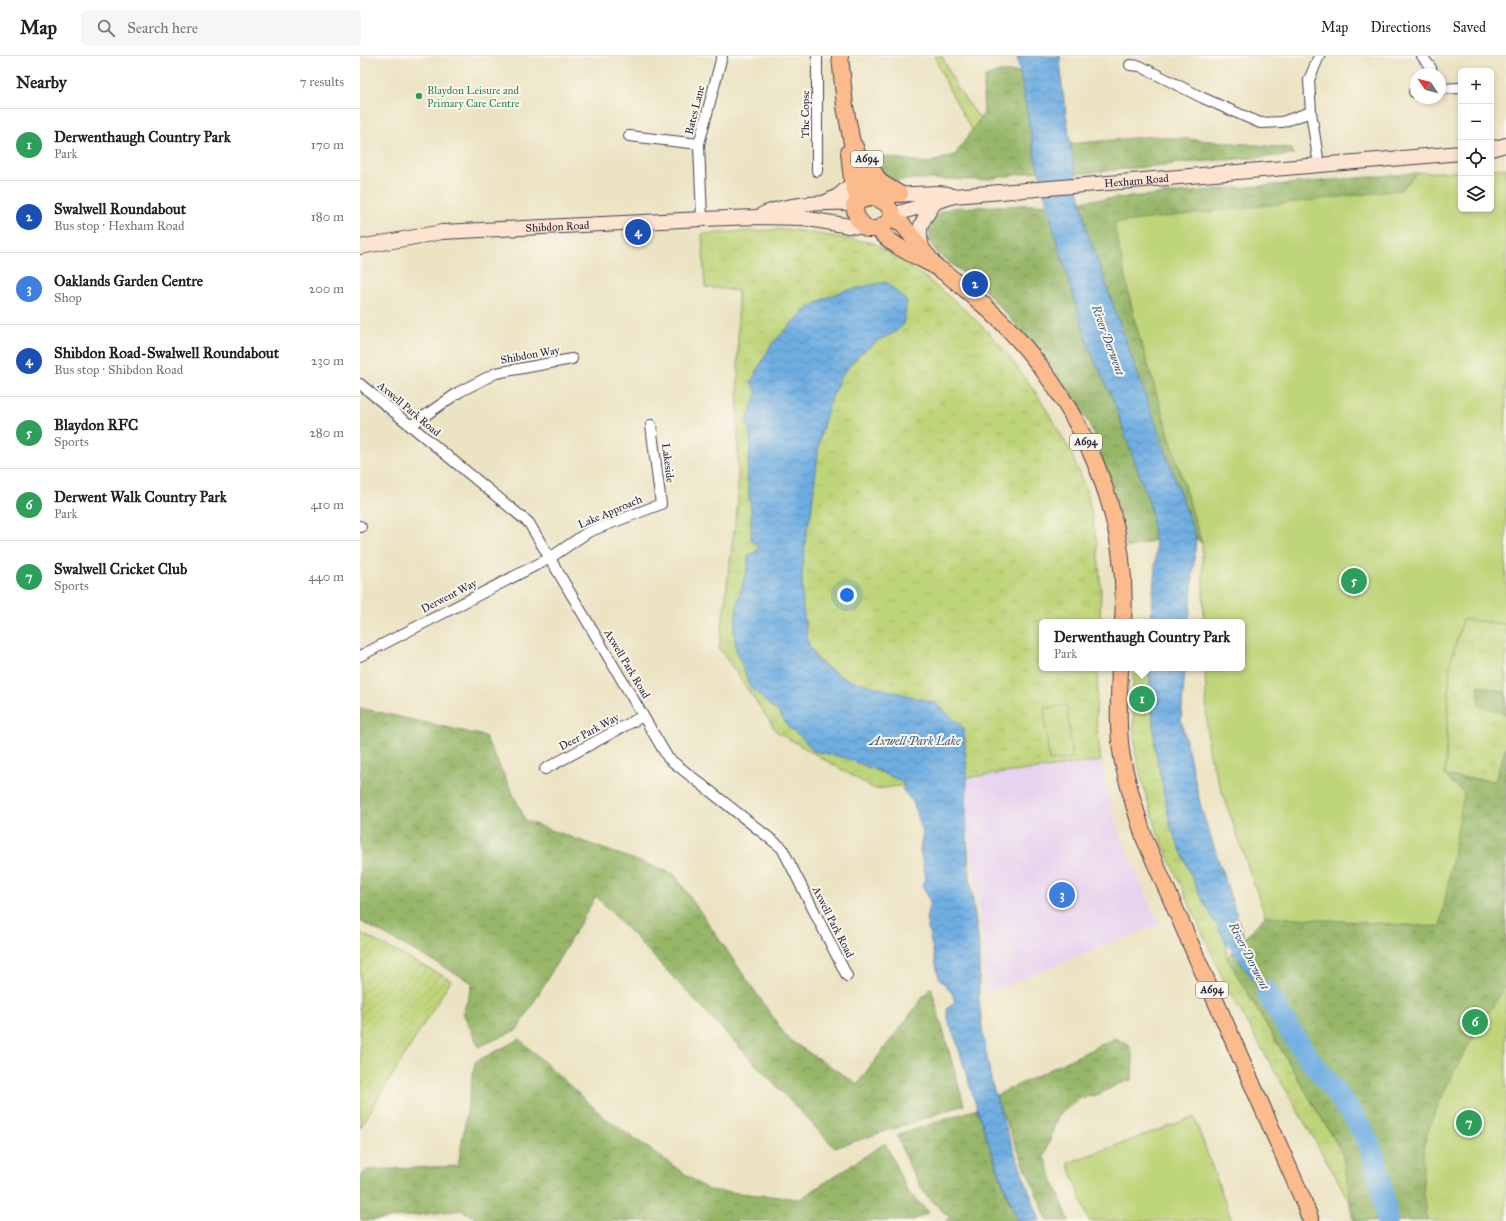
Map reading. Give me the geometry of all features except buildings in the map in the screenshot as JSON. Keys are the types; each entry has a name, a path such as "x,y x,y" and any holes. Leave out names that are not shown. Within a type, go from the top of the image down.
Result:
{"main road":[{"name":"A694","path":"840,56 846,115 852,143 855,147 863,174 878,198 887,204 893,217 903,225 924,250 934,265"},
{"name":"A694","path":"846,115 855,124 873,173 886,186 900,194"},
{"name":"A694","path":"852,143 849,149 857,202 854,206 855,214 870,228 918,258 934,265 978,300 1022,345 1060,394 1082,432 1103,484 1117,536 1124,588 1123,619"},
{"path":"1494,148 1506,146"},
{"name":"Hexham Road","path":"893,217 954,196 1458,153"},
{"path":"824,203 838,196 853,183"},
{"name":"Hexham Road","path":"878,198 900,194 938,193 954,196"},
{"path":"857,202 878,198"},
{"path":"924,250 920,241 919,228 936,201"},
{"name":"Shibdon Road","path":"757,217 769,211 824,203 857,202"},
{"name":"Shibdon Road","path":"360,247 442,232 702,219 757,217 803,218 870,228"},
{"path":"870,228 893,217"},
{"name":"A694","path":"1120,671 1118,700 1122,756 1132,801 1146,840 1311,1221"}],"street":[{"name":"Bates Lane","path":"702,219 699,144 722,56"},
{"name":"The Copse","path":"817,56 817,172"},
{"path":"1319,56 1308,80 1319,165"},
{"path":"1422,56 1431,68"},
{"path":"1130,65 1140,66 1203,98 1260,123 1282,122 1311,112"},
{"path":"1446,89 1458,88"},
{"path":"629,136 699,144"},
{"name":"Shibdon Way","path":"410,426 459,392 496,373 572,359"},
{"name":"Axwell Park Road","path":"360,384 529,523 668,758 782,848 847,976"},
{"name":"Lakeside","path":"651,425 661,504"},
{"name":"Lake Approach","path":"550,558 588,532 661,504"},
{"name":"Derwent Way","path":"360,656 550,558"},
{"name":"Deer Park Way","path":"545,769 644,716"}],"shaded area":[{"path":"1101,761 1116,825 1159,924 984,994 983,929 966,817 967,777"}],"green space":[{"path":"934,56 942,56 957,88 984,124 975,136 950,91"},
{"path":"1000,72 1020,72 1039,171 982,180 921,179 894,181 888,179 875,162 880,156 928,163 955,155 984,113 983,97 985,77"},
{"path":"1152,136 1292,148 1293,155 1182,163 1075,174 1071,144"},
{"path":"1506,168 1506,624 1463,619 1450,663 1445,776 1464,793 1440,927 1265,916 1208,751 1205,671 1245,671 1245,619 1204,619 1202,544 1135,322 1114,223 1401,190 1417,173 1458,171 1458,212 1494,212 1494,169"},
{"path":"1417,173 1401,190 1129,296 1135,322 1202,544 1196,538 1087,231 1081,201"},
{"path":"1047,204 1088,345 1113,400 1150,505 1155,540 1127,548 1111,481 1089,423 1049,362 983,288 936,252 931,241 929,231 940,212 953,208"},
{"path":"786,229 874,243 926,278 957,303 983,327 1006,352 1039,397 1070,450 1088,496 1097,543 1101,589 1100,619 1039,619 1039,671 1098,671 1096,718 1101,761 875,789 777,732 719,648 738,500 738,291 705,287 702,234"},
{"path":"1463,619 1506,624 1506,783 1445,776 1450,663"},
{"path":"1133,671 1150,671 1155,748 1171,828 1198,891 1226,942 1227,958 1355,1157 1369,1221 1353,1221 1349,1200 1227,988 1158,834 1136,756 1133,715"},
{"path":"1479,685 1506,693 1506,714 1479,705"},
{"path":"1067,706 1072,758 1049,761 1044,708"},
{"path":"360,708 485,736 526,821 674,874 788,1039 857,1084 931,987 964,1105 835,1148 596,896 518,1029 479,1047 463,1013 473,983 360,921"},
{"path":"1506,747 1506,985 1481,1025 1441,1099 1425,1209 1427,1221 1355,1221 1342,1153 1227,958 1265,916 1440,927 1445,776 1495,781"},
{"path":"360,933 451,980 360,1128"},
{"path":"1506,985 1506,1221 1427,1221 1424,1194 1423,1151 1430,1125 1438,1105 1459,1063"},
{"path":"1115,1038 1129,1045 1133,1059 1132,1080 1118,1084 1100,1094 1079,1098 1058,1116 1044,1157 1069,1221 1048,1221 995,1096"},
{"path":"519,1039 605,1118 708,1190 800,1199 885,1143 908,1192 929,1212 911,1221 480,1221 462,1210 365,1221 360,1219 360,1176 367,1170 458,1166 475,1062"},
{"path":"977,1109 1007,1196 1018,1221 945,1221 950,1218 925,1194 909,1166 897,1135"},
{"path":"1194,1117 1232,1221 1089,1221 1068,1163"}],"water":[{"path":"1017,56 1060,56 1062,87 1075,174 1087,231 1196,538 1189,619 1151,619 1156,551 1150,505 1113,400 1088,345 1056,238 1034,153"},
{"name":"Axwell Park Lake","path":"886,282 907,301 903,325 896,332 879,340 860,354 841,376 830,402 820,437 802,574 803,609 808,643 818,661 843,678 936,703 964,728 967,777 966,817 969,870 979,945 979,999 983,1037 992,1084 1004,1123 1040,1221 1018,1221 986,1136 950,1025 947,1009 955,1002 952,993 939,978 926,919 930,901 922,885 926,878 920,850 923,832 913,802 902,789 905,785 897,779 846,758 814,751 799,735 789,728 779,713 749,685 736,649 734,632 738,600 748,567 748,555 756,552 759,546 751,540 751,513 747,475 751,441 747,420 757,393 751,382 771,345 805,310 825,298 843,291"},
{"path":"1150,671 1185,671 1181,720 1202,811 1247,946 1281,1019 1226,942 1198,891 1171,828 1155,748"}],"waterway":[{"name":"River Derwent","path":"1267,992 1285,1023 1312,1062 1346,1106 1364,1134 1373,1153 1387,1221"}],"place":[{"name":"Blaydon Leisure and Primary Care Centre","path":"419,96"},
{"name":"Shibdon Road-Swalwell Roundabout","path":"638,232"},
{"name":"Swalwell Roundabout","path":"975,284"},
{"name":"Blaydon RFC","path":"1354,581"},
{"name":"Derwenthaugh Country Park","path":"1142,699"},
{"name":"Oaklands Garden Centre","path":"1062,895"},
{"name":"Derwent Walk Country Park","path":"1475,1022"},
{"name":"Swalwell Cricket Club","path":"1469,1123"}]}
